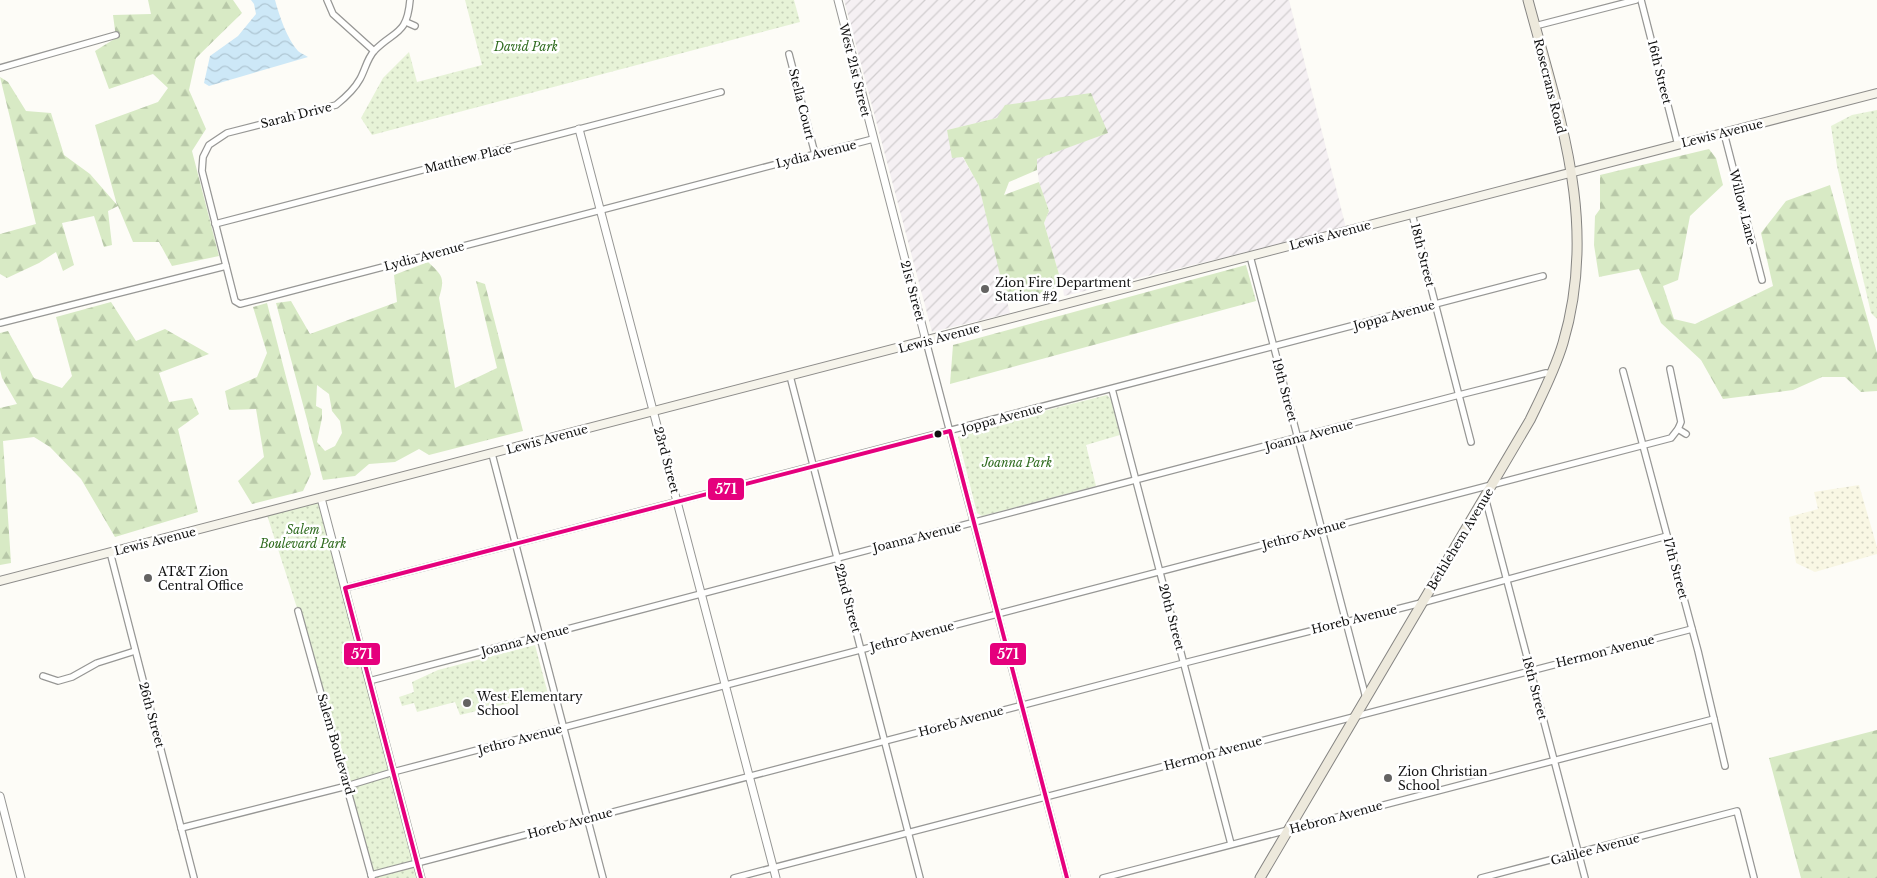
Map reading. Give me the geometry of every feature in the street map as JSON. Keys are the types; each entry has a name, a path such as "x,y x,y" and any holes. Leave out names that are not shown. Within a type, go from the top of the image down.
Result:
{"main road":[{"name":"Rosecrans Road","path":"1528,0 1572,173"},
{"name":"Lewis Avenue","path":"0,581 1877,94"},
{"name":"Bethlehem Avenue","path":"1260,878 1530,420 1552,374 1563,343 1577,271 1578,237 1572,173"}],"street":[{"path":"326,0 333,14 374,51"},
{"path":"410,0 410,11 406,22 415,26"},
{"name":"West 21st Street","path":"838,0 873,139"},
{"path":"1535,26 1636,0"},
{"name":"16th Street","path":"1641,0 1678,145"},
{"name":"Sarah Drive","path":"226,266 202,171 203,157 209,145 227,133 336,105 349,95 360,79 374,51 399,32 406,22"},
{"path":"0,68 116,35"},
{"name":"Stella Court","path":"789,54 815,154"},
{"name":"Matthew Place","path":"215,224 721,92"},
{"name":"23rd Street","path":"579,129 776,878"},
{"name":"Willow Lane","path":"1724,133 1762,280"},
{"name":"Lydia Avenue","path":"226,266 234,301 240,304 873,139"},
{"name":"21st Street","path":"873,139 1067,878"},
{"name":"18th Street","path":"1412,214 1471,442"},
{"name":"19th Street","path":"1250,256 1344,621 1366,698"},
{"path":"0,323 226,266"},
{"name":"Joppa Avenue","path":"345,588 1543,276"},
{"path":"1670,369 1680,413 1678,429 1686,434"},
{"name":"17th Street","path":"1623,371 1692,628 1725,766"},
{"name":"Joanna Avenue","path":"369,680 1459,395 1546,373 1552,374"},
{"name":"22nd Street","path":"790,376 920,878"},
{"name":"20th Street","path":"1112,389 1231,844"},
{"name":"Jethro Avenue","path":"181,828 1671,438 1678,429"},
{"path":"492,454 603,878"},
{"name":"18th Street","path":"1485,497 1585,878"},
{"path":"321,498 421,878"},
{"name":"Horeb Avenue","path":"372,876 1021,705 1344,621 1421,603 1667,536"},
{"name":"26th Street","path":"110,552 194,878"},
{"name":"Salem Boulevard","path":"298,611 372,876"},
{"name":"Hermon Avenue","path":"734,878 1692,628"},
{"path":"43,676 58,681 72,677 97,663 135,652"},
{"name":"Hebron Avenue","path":"1103,878 1714,719"},
{"path":"0,796 21,878"},
{"name":"Galilee Avenue","path":"1481,878 1736,811 1754,878"}],"shaded area":[{"path":"844,0 1289,0 1346,228 1064,296 1044,223 1049,211 1039,182 1036,159 1107,133 997,118 947,130 979,186 1010,313 932,332"},
{"path":"1859,485 1877,547 1877,554 1815,572 1796,563 1789,517 1818,509 1814,492"}],"green space":[{"path":"148,0 233,0 242,13 196,58 189,90 206,129 192,151 219,256 172,266 159,242 133,242 118,206 108,211 112,245 104,247 94,216 62,223 74,265 63,271 56,252 39,263 7,278 0,274 0,234 36,224 0,77 8,82 26,111 51,113 64,155 90,174 117,205 95,125 158,102 168,88 153,74 109,89 95,51 116,38 113,15 151,14"},
{"name":"David Park","path":"465,0 794,0 800,22 372,135 361,118 383,78 409,52 417,82 482,65"},
{"path":"1091,93 1108,133 1037,159 1037,170 1009,182 1004,195 1039,182 1049,211 1044,223 1063,288 1018,299 1005,296 979,186 963,157 952,158 947,130 997,118 1005,105"},
{"path":"1877,110 1877,319 1871,313 1837,166 1831,126 1852,115"},
{"path":"1709,149 1716,158 1723,185 1690,216 1678,280 1663,286 1674,319 1695,324 1773,286 1761,233 1786,201 1830,185 1877,353 1877,391 1861,392 1845,377 1822,377 1793,390 1723,399 1701,360 1661,323 1639,269 1599,277 1594,245 1595,216 1600,209 1600,175"},
{"path":"428,262 440,274 442,286 439,298 455,388 497,368 476,281 485,284 523,431 429,455 419,449 395,462 369,464 355,476 323,480 276,303 291,301 310,334 397,302 394,275","holes":["317,385 329,394 332,411 340,421 342,433 335,446 325,451 317,442 322,418 322,409 316,406"]},
{"path":"1246,265 1256,301 950,384 953,345"},
{"path":"111,302 136,341 165,329 209,354 159,373 169,402 192,398 199,414 178,429 198,512 115,537 81,479 50,447 34,437 3,441 11,563 0,565 0,408 17,404 2,378 0,370 0,333 8,331 34,378 62,388 72,376 56,317"},
{"path":"267,303 311,474 303,491 252,504 238,481 264,457 256,409 229,410 225,391 257,377 267,353 253,307"},
{"name":"Joanna Park","path":"1107,395 1111,399 1120,435 1086,445 1096,486 982,516 977,513 958,437 964,431"},
{"name":"Salem Boulevard Park","path":"321,498 421,878 371,878 298,611 266,512"},
{"path":"535,645 548,694 460,715 455,702 417,712 414,703 402,706 399,697 414,692 412,682 438,670"},
{"path":"1877,730 1877,878 1801,878 1769,758"}],"water":[{"path":"251,0 275,0 290,40 298,51 308,57 209,86 204,83 210,56 238,36 256,14"}],"transit line":[{"name":"571","path":"421,878 345,588 950,431 1067,878"}],"place":[{"name":"Zion Fire Department Station #2","path":"985,289"},
{"name":"AT&T Zion Central Office","path":"148,578"},
{"name":"West Elementary School","path":"467,703"},
{"name":"Zion Christian School","path":"1388,778"}]}
